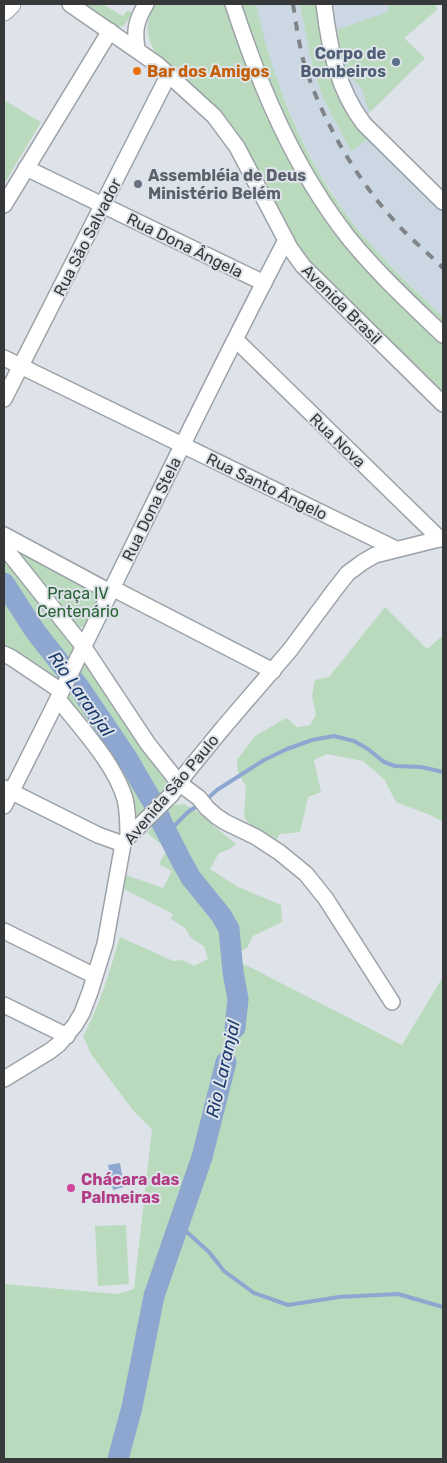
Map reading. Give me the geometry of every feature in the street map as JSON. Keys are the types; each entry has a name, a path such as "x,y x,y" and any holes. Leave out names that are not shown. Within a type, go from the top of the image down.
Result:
{"street":[{"name":"Avenida Brasil","path":"70,4 169,74 207,109 237,148 286,240 303,266 443,404"},
{"path":"136,50 135,28 146,4"},
{"path":"233,4 277,118 290,147 312,186 333,218 362,254 443,336"},
{"path":"324,4 335,62 344,90 354,108 364,124 443,202"},
{"path":"4,205 110,31"},
{"name":"Rua São Salvador","path":"4,399 169,74"},
{"name":"Rua Dona Ângela","path":"26,168 264,283"},
{"name":"Rua Dona Stela","path":"4,806 7,790 62,691 182,445 286,240"},
{"name":"Rua Nova","path":"236,340 442,539"},
{"name":"Rua Santo Ângelo","path":"4,358 396,549"},
{"path":"4,535 273,671"},
{"name":"Avenida São Paulo","path":"4,1080 50,1051 68,1036 82,1013 105,944 126,841 165,801 223,728 273,671 348,573 375,555 442,539"},
{"path":"4,540 9,553 80,652 179,783 225,822 256,837 279,852 306,874 326,899 392,1002"},
{"path":"4,654 62,691 91,741 114,775 124,798 127,809 126,841 98,834 7,790"},
{"path":"4,931 95,976"},
{"path":"4,1005 68,1036"}],"shaded area":[{"path":"256,4 300,4 310,55 322,96 351,151 370,139 443,212 443,317 372,247 345,212 319,172 297,129 277,81"},
{"path":"318,4 388,4 389,25 425,58 357,125"}],"green space":[{"path":"81,4 102,4 123,16 127,11 132,13 124,26 117,27"},
{"path":"155,4 256,4 264,37 285,102 314,164 351,221 398,274 443,317 443,397 304,260 243,144 156,53 148,33 149,19"},
{"path":"300,4 318,4 370,139 351,151 322,96 310,55"},
{"path":"388,4 436,4 437,10 404,38 425,58 370,112 362,89 350,78 340,47 337,30 388,12"},
{"path":"4,100 41,122 4,184"},
{"name":"Praça IV Centenário","path":"16,548 96,593 98,601 85,626 78,628"},
{"path":"4,555 73,645 73,653 85,661 169,779 170,806 184,804 197,811 236,844 230,849 219,853 210,869 238,887 281,905 282,922 253,936 247,948 228,956 402,1045 443,977 443,1459 4,1459 4,1284 117,1294 134,1289 152,1129 132,1109 91,1054 83,1036 100,1000 120,937 173,961 182,960 194,966 208,959 204,946 191,938 185,928 171,919 173,914 124,889 126,875 163,888 172,871 159,864 167,849 147,833 156,822 148,814 135,820 67,705 58,681 4,649"},
{"path":"385,607 427,649 441,637 443,639 443,822 396,802 384,779 363,761 327,754 314,760 321,792 308,797 300,832 280,834 274,844 255,832 244,817 246,787 238,772 237,760 255,736 286,718 297,727 310,725 316,715 312,696 315,680 329,677"},
{"path":"126,1225 129,1284 98,1286 95,1226"}],"water":[{"path":"233,997 243,1001 242,1029 218,1090 230,1032"},
{"path":"120,1163 124,1187 113,1190 108,1165"}],"waterway":[{"name":"Rio Laranjal","path":"4,583 35,631 79,687 127,758 155,806 191,878 221,915 229,929 233,972 238,999 235,1028"},
{"path":"206,800 217,790 264,760 312,740 334,736 354,741 384,762 395,766 421,767 443,772"},
{"path":"167,833 188,812 200,804"},
{"name":"Rio Laranjal","path":"118,1459 132,1407 154,1296 202,1157 226,1062"},
{"path":"179,1225 209,1252 224,1271 254,1293 288,1305 339,1297 398,1294 443,1307"}],"railway":[{"path":"293,4 304,63 321,107 343,150 384,209 404,232 443,268"}],"place":[{"name":"Corpo de Bombeiros","path":"396,62"},
{"name":"Bar dos Amigos","path":"137,71"},
{"name":"Assembléia de Deus Ministério Belém","path":"138,184"},
{"name":"Chácara das Palmeiras","path":"71,1188"}]}
